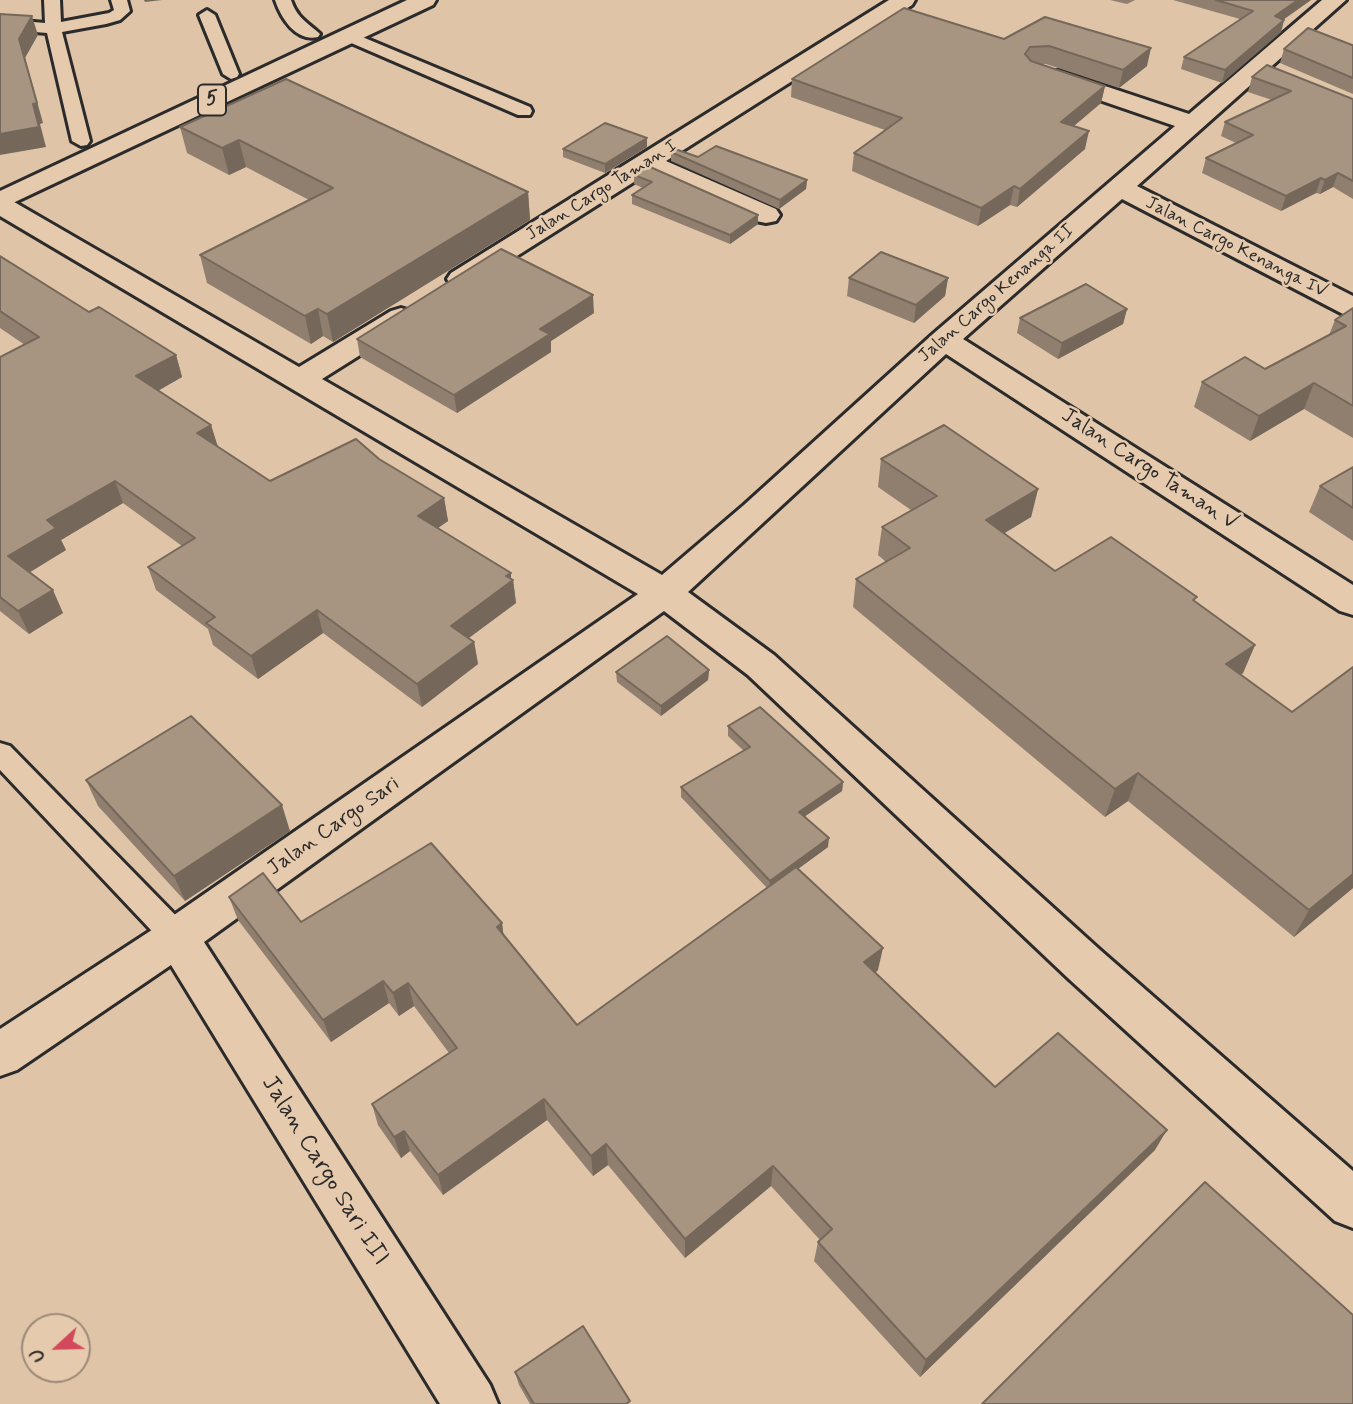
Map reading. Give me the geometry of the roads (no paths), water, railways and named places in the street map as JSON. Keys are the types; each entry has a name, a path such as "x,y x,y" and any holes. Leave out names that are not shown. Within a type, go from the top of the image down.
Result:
{"main road":[{"name":"5","path":"0,180 387,0"},
{"name":"5","path":"0,203 425,0"},
{"name":"Jalan Cargo Taman I","path":"299,380 904,0"},
{"name":"Jalan Cargo Kenanga II","path":"664,593 756,513 944,340 1191,123 1272,71 1335,0"},
{"path":"1037,71 1191,123"},
{"path":"648,163 766,215"},
{"name":"Jalan Cargo Kenanga IV","path":"1119,187 1353,308"},
{"path":"0,203 664,593 761,665 1084,964 1353,1205"},
{"name":"Jalan Cargo Taman V","path":"944,340 1353,602"},
{"name":"Jalan Cargo Sari","path":"0,1055 177,937 664,593"},
{"name":"Jalan Cargo Sari III","path":"177,937 471,1404"}],"lane":[{"path":"52,0 52,27 81,141"},
{"path":"0,24 9,28 52,27 112,19 122,11 119,0"},
{"path":"283,0 295,26 312,34"},
{"path":"207,15 230,74"},
{"path":"348,36 524,111"},
{"path":"0,752 177,937"}]}
